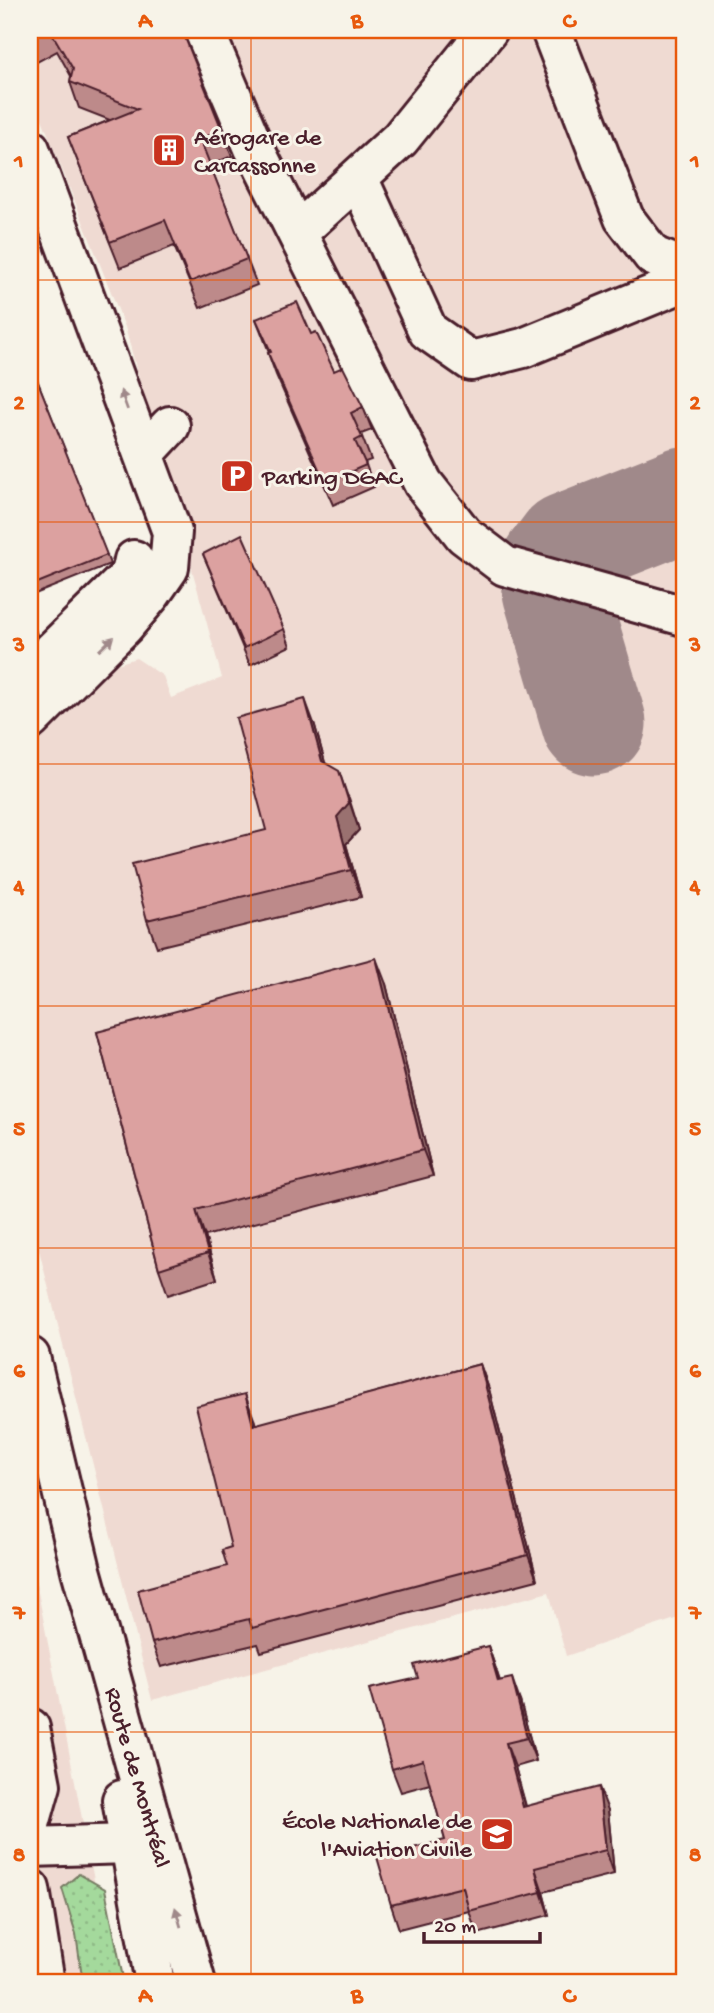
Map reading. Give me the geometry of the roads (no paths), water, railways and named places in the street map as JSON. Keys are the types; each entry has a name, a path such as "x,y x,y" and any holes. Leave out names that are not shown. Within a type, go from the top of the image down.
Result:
{"main road":[{"path":"204,30 254,148 423,483 464,535 505,566 684,616"},
{"path":"297,233 400,139 488,30"},
{"path":"551,30 624,218 653,256 684,268"},
{"path":"30,149 144,454 182,529 169,568 151,594 124,626 33,715"},
{"path":"358,178 428,331 471,361 523,348 684,282"},
{"path":"144,454 170,426"},
{"path":"30,673 131,574 134,560"},
{"name":"Route de Montréal","path":"30,1357 81,1570 196,1983"},
{"name":"Route de Montréal","path":"81,1570 155,1983"},
{"path":"30,1728 41,1785 30,1824"},
{"path":"30,1847 130,1844"},
{"path":"30,1889 45,1983"}],"place":[{"name":"Aérogare de Carcassonne","path":"169,150"},
{"name":"Parking DGAC","path":"237,476"},
{"name":"École Nationale de l'Aviation Civile","path":"497,1834"}]}
